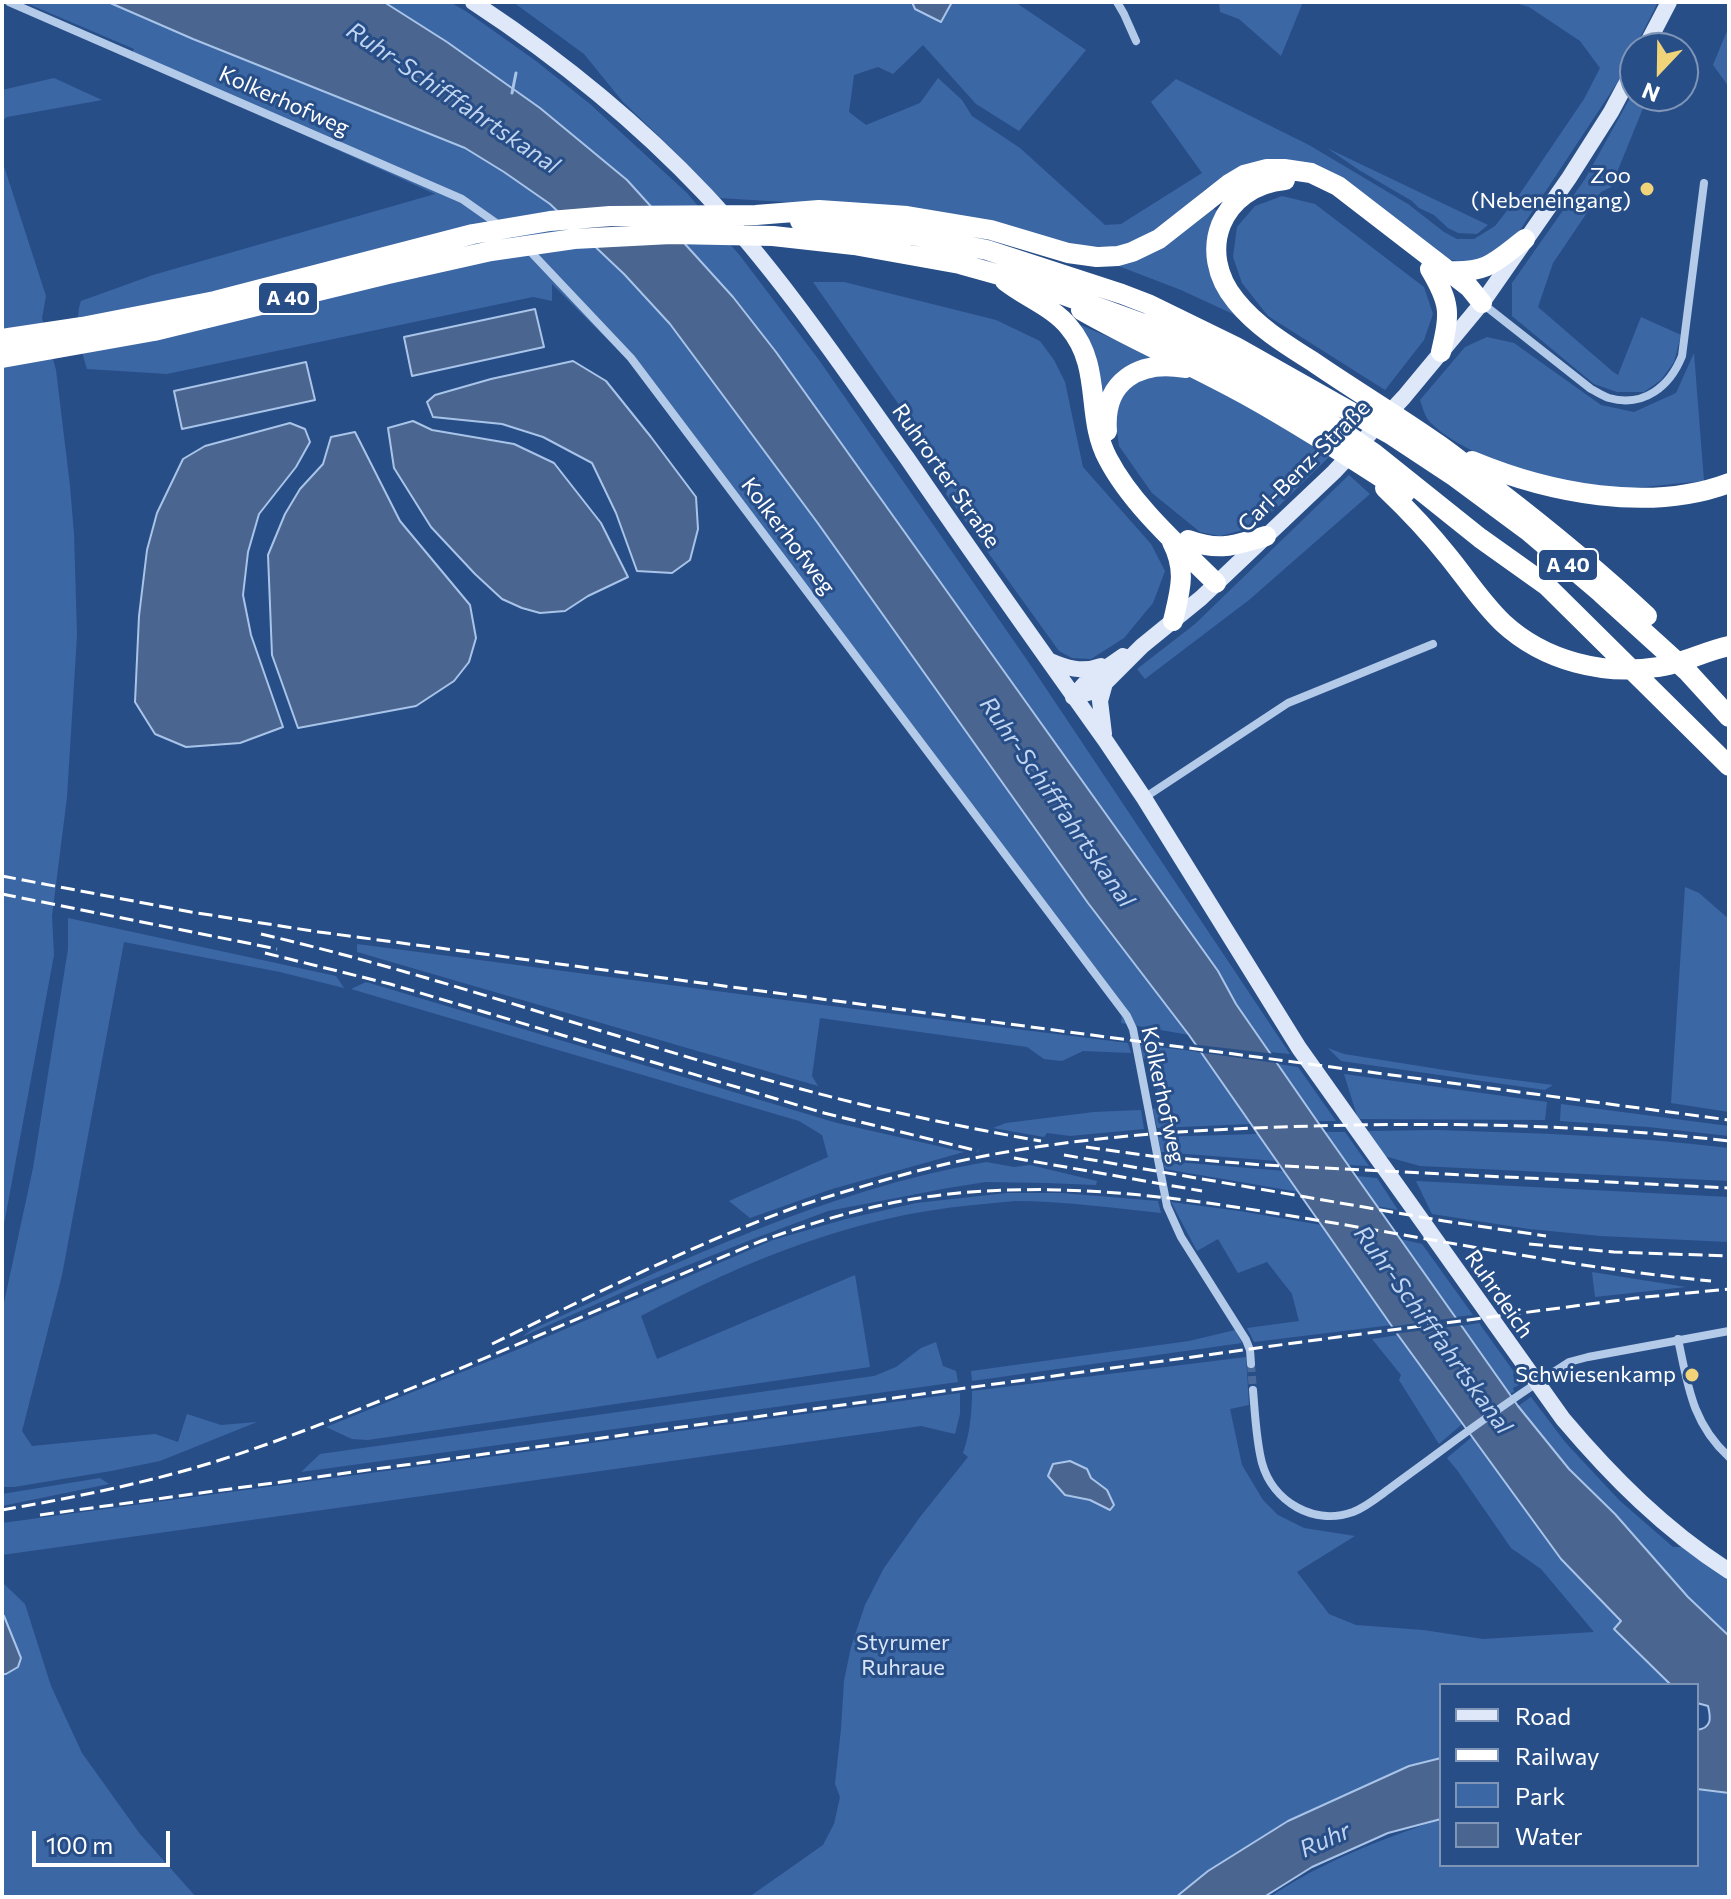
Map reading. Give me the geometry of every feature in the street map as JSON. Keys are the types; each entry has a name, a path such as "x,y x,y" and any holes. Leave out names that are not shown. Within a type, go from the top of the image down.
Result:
{"highway":[{"path":"756,215 819,210 907,216 991,230 1068,253 1118,256 1159,239 1221,189 1244,175 1267,169 1284,169 1311,173 1338,186 1464,294 1482,303"},
{"path":"1525,239 1487,267 1465,272 1439,270 1339,199 1311,184 1290,180 1270,181 1249,190 1228,210 1216,241 1215,254 1226,287 1245,312 1275,337 1439,445 1606,577 1659,628 1729,707"},
{"name":"A 40","path":"2,358 473,234 550,221 610,216 756,215 912,235 987,250 1148,304 1236,347 1390,434 1528,531 1687,671 1729,717"},
{"name":"A 40","path":"2,339 154,331 491,251 574,239 698,234 773,236 878,248 960,264 1039,286 1149,326 1297,402 1375,454 1480,538 1546,585 1729,766"},
{"path":"1439,270 1448,308 1441,352"},
{"path":"995,273 1022,294 1050,309 1081,342 1088,362 1100,442 1107,458 1128,489 1221,579"},
{"path":"1039,286 1108,326 1285,417 1480,538"},
{"path":"1148,304 1177,311 1288,354 1338,379"},
{"path":"1208,375 1165,366 1131,375 1115,392 1107,410 1108,434 1118,460 1178,538 1220,548 1266,536"},
{"path":"1439,445 1499,472 1588,494 1679,496 1729,483"},
{"path":"1359,463 1446,553 1504,624 1551,654 1576,663 1623,670 1660,667 1721,646"},
{"path":"1173,621 1182,581 1178,538"}],"main road":[{"name":"Ruhrorter Straße","path":"473,2 579,79 621,114 662,150 739,232 840,363 1105,740 1299,1048"},
{"path":"1653,32 1669,2"},
{"name":"Carl-Benz-Straße","path":"1073,697 1091,692 1105,683 1142,646 1221,579 1334,472 1404,397 1482,303 1569,178 1619,97"},
{"name":"Carl-Benz-Straße","path":"1073,697 1087,681 1111,663 1142,646"},
{"path":"1048,660 1080,670 1091,670 1111,663"},
{"path":"1105,683 1100,701 1105,740"},
{"name":"Ruhrdeich","path":"1299,1048 1563,1419 1631,1494 1670,1528 1729,1571"}],"street":[{"name":"Kolkerhofweg","path":"9,2 462,199 518,238 631,358 1127,1016 1133,1029 1167,1206 1181,1237 1246,1340 1251,1364"},
{"path":"1117,2 1136,41"},
{"path":"1482,303 1591,389 1611,398 1627,400 1650,395 1665,385 1682,356 1704,183"},
{"path":"1144,798 1288,703 1433,644"},
{"path":"1253,1390 1261,1460 1273,1486 1287,1502 1303,1511 1319,1516 1339,1515 1355,1511 1569,1362 1729,1331"},
{"path":"1678,1339 1692,1403 1706,1430 1729,1457"}],"green space":[{"path":"24,2 108,2 465,148 550,204 625,274 670,324 817,522 1088,903 1189,1035 1121,1023 1122,1014 628,360 552,284 552,301 533,297 167,374 87,369 78,325 81,301 153,275 435,194 130,59 134,49"},
{"path":"384,2 450,2 467,12 590,104 687,193 741,257 819,360 1027,660 1290,1054 1269,1052 1218,971 776,352 733,297 627,180 540,108"},
{"path":"513,2 1015,2 1086,50 1019,131 976,104 923,45 893,74 878,67 854,75 849,112 866,125 920,103 938,78 962,100 972,116 1020,148 1105,225 1121,224 1202,173 1151,102 1176,79 1309,145 1408,204 1457,239 1474,239 1495,226 1517,198 1584,99 1600,68 1580,41 1529,7 1512,2 1658,2 1643,32 1619,32 1619,79 1520,230 1486,258 1468,262 1443,258 1329,173 1238,168 1206,189 1153,234 1119,247 1073,245 916,210 719,198 623,102 584,54"},
{"path":"1219,2 1303,2 1281,56 1239,19 1220,12"},
{"path":"1729,26 1729,87 1713,65"},
{"path":"54,78 102,100 7,117 2,121 2,90"},
{"path":"1622,112 1641,112 1611,187 1601,192 1553,263 1538,307 1618,375 1641,317 1681,335 1674,362 1661,380 1644,392 1617,392 1594,384 1512,316 1512,283 1585,179"},
{"path":"1327,148 1488,225 1477,234 1458,233"},
{"path":"2,160 46,296 42,318 56,370 70,486 77,635 67,797 52,916 54,955 2,1235"},
{"path":"1282,196 1315,204 1424,287 1433,314 1424,340 1385,390 1268,316 1242,283 1233,257 1237,227 1255,206"},
{"path":"1211,206 1219,213 1208,238 1244,319 1108,262"},
{"path":"813,282 844,282 996,320 1040,341 1065,382 1083,467 1151,544 1165,571 1153,603 1124,638 1091,659 1072,658 1059,651 946,494 951,479"},
{"path":"1078,324 1163,360 1104,405"},
{"path":"1487,337 1514,343 1601,405 1634,412 1676,393 1694,353 1704,481 1618,488 1572,483 1492,460 1447,436 1428,420 1420,400 1465,347"},
{"path":"1185,375 1239,400 1330,456 1254,527 1220,536 1200,532 1152,493 1119,446 1115,416 1125,391 1148,376"},
{"path":"1349,475 1370,494 1249,600 1145,679 1137,669 1195,624"},
{"path":"1685,887 1699,893 1729,919 1729,1112 1671,1103"},
{"path":"68,918 336,976 344,988 280,972 124,942 62,1275 22,1431 32,1446 155,1434 178,1442 187,1414 221,1425 257,1422 160,1461 2,1487 2,1312 33,1168 68,949"},
{"path":"357,944 1128,1043 1131,1053 1083,1051 1062,1061 1044,1059 1027,1047 820,1018 812,1076 818,1086 357,952"},
{"path":"366,982 837,1123 964,1152 832,1189 750,1218 729,1201 828,1157 822,1135 799,1121 351,989"},
{"path":"1141,1045 1201,1052 1251,1124 1157,1128 1153,1109 1161,1108 1152,1062 1143,1058"},
{"path":"1328,1048 1344,1054 1553,1085 1545,1090 1341,1061"},
{"path":"1278,1064 1298,1067 1336,1121 1317,1121"},
{"path":"1344,1074 1547,1102 1545,1120 1358,1119"},
{"path":"1561,1104 1729,1126 1729,1136 1560,1121"},
{"path":"1141,1110 1144,1129 1070,1136 1047,1133 1044,1137 993,1128 1006,1123 1094,1112"},
{"path":"1437,1130 1620,1138 1729,1148 1729,1181 1420,1166 1384,1156 1367,1131"},
{"path":"1325,1132 1345,1132 1369,1166 1348,1165"},
{"path":"1257,1134 1277,1161 1161,1152 1158,1137"},
{"path":"1163,1161 1285,1171 1299,1192 1165,1169"},
{"path":"986,1162 1014,1167 1030,1165 1097,1181 1096,1185 986,1182 828,1211 646,1282 522,1337 641,1279 753,1231 868,1190"},
{"path":"1356,1176 1377,1178 1398,1210 1376,1206"},
{"path":"1416,1181 1729,1197 1729,1242 1601,1236 1432,1214"},
{"path":"1007,1193 1062,1193 1158,1201 1161,1213 1070,1203 1015,1201 886,1219 843,1230 760,1260 641,1316 657,1359 855,1275 870,1367 368,1440 352,1439 326,1427 514,1351 773,1240 916,1203"},
{"path":"1171,1202 1321,1225 1392,1325 1254,1342 1247,1328 1299,1321 1292,1294 1267,1262 1238,1273 1218,1239 1197,1251"},
{"path":"1400,1239 1422,1244 1473,1315 1455,1317"},
{"path":"1592,1272 1686,1287 1595,1297"},
{"path":"1479,1323 1514,1372 1519,1385 1513,1388 1514,1392 1509,1394 1461,1326"},
{"path":"1235,1330 1242,1343 972,1381 971,1371 1189,1341"},
{"path":"1398,1335 1462,1424 1439,1444 1399,1380 1401,1375 1372,1339"},
{"path":"936,1342 943,1366 956,1371 958,1382 301,1472 320,1454 874,1376 896,1367 921,1348"},
{"name":"Styrumer Ruhraue","path":"1246,1357 1249,1405 1230,1409 1242,1465 1263,1500 1278,1515 1304,1528 1355,1536 1297,1572 1329,1614 1356,1625 1483,1639 1594,1632 1541,1569 1511,1548 1447,1458 1472,1437 1561,1559 1622,1622 1615,1629 1669,1683 1439,1683 1439,1758 1409,1766 1288,1821 1208,1871 1176,1897 749,1897 823,1845 834,1824 840,1797 835,1784 844,1681 851,1647 865,1605 884,1568 968,1457 963,1453 970,1423 972,1391"},
{"path":"960,1393 960,1414 955,1434 921,1426 2,1555 2,1523"},
{"path":"1531,1397 1565,1442 1619,1500 1673,1547 1686,1547 1729,1578 1729,1636 1688,1597 1615,1514 1569,1469 1518,1406"},
{"path":"100,1478 109,1484 2,1506 2,1494"},
{"path":"2,1582 25,1604 51,1686 82,1753 140,1834 196,1897 2,1897"},
{"path":"1699,1789 1729,1793 1729,1897 1270,1897 1352,1852 1439,1820 1439,1867 1699,1867"}],"water":[{"name":"Ruhr-Schifffahrtskanal","path":"108,2 384,2 540,108 627,180 733,297 776,352 1218,971 1236,1004 1518,1406 1569,1469 1615,1514 1688,1597 1729,1636 1729,1793 1699,1789 1699,1729 1708,1725 1710,1718 1708,1706 1699,1704 1699,1683 1669,1683 1614,1629 1621,1621 1561,1559 1398,1335 1189,1035 1088,903 817,522 670,324 624,274 550,204 465,148"},
{"path":"912,2 952,2 941,22 915,9"},
{"path":"535,309 544,347 412,376 404,337"},
{"path":"573,361 606,381 696,497 698,529 690,560 672,573 637,571 616,513 592,463 543,437 502,424 433,417 427,402 435,395 491,379"},
{"path":"306,362 315,400 182,429 174,391"},
{"path":"413,421 432,430 514,444 554,463 601,523 628,577 565,611 540,613 502,599 431,527 394,468 388,428"},
{"path":"290,423 305,429 310,442 296,467 259,514 248,552 243,595 251,635 283,727 240,743 186,747 155,734 135,702 139,616 147,550 157,513 183,459 205,446"},
{"path":"355,432 400,521 470,605 476,638 469,662 454,681 416,706 298,728 272,655 268,555 285,514 300,489 323,464 331,437"},
{"path":"1070,1461 1087,1469 1091,1478 1107,1490 1114,1505 1110,1510 1090,1500 1065,1495 1048,1476 1053,1464"},
{"path":"2,1615 21,1658 18,1667 6,1674 2,1674"},
{"name":"Ruhr","path":"1439,1758 1439,1820 1388,1833 1312,1867 1264,1897 1176,1897 1208,1871 1288,1821 1409,1766"}],"pier":[{"path":"1190,1044 1276,1054 1283,1064 1196,1052"},
{"path":"1460,1317 1465,1325 1393,1334 1389,1327"}],"waterway":[{"path":"512,93 516,73"}],"tunnel":[{"path":"1251,1364 1253,1390"}],"railway":[{"path":"2,876 191,912 319,932 1729,1120"},
{"path":"2,894 277,949"},
{"path":"261,934 414,974 791,1087 911,1116 1041,1141"},
{"path":"265,953 390,984 824,1113 978,1151"},
{"path":"492,1344 680,1254 796,1207 940,1165 993,1154 1099,1139 1206,1130 1417,1124 1573,1128 1729,1141"},
{"path":"1086,1147 1263,1165 1729,1188"},
{"path":"1064,1155 1546,1236"},
{"path":"1014,1158 1202,1191"},
{"path":"2,1510 138,1483 246,1451 438,1377 761,1241 854,1212 925,1197 1040,1190 1130,1194 1265,1212 1661,1276 1711,1281"},
{"path":"1529,1244 1614,1252 1729,1256"},
{"path":"40,1515 1338,1337 1729,1289"}],"place":[{"name":"Zoo (Nebeneingang)","path":"1647,189"},
{"name":"Schwiesenkamp","path":"1692,1375"}]}
